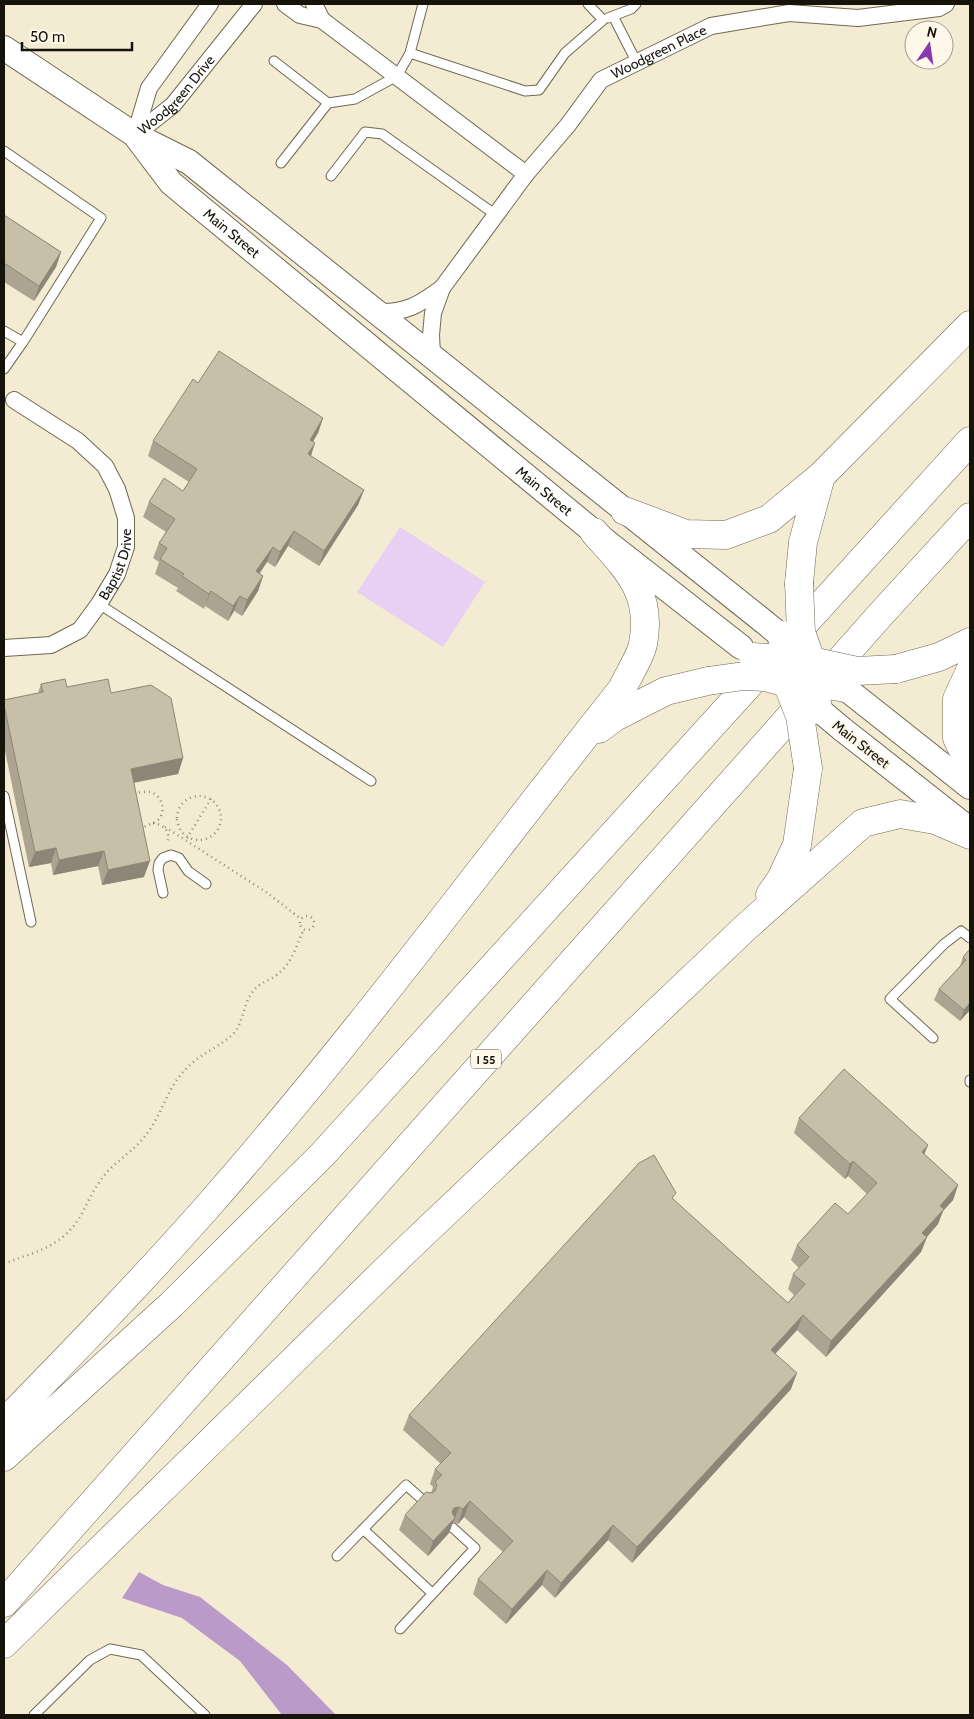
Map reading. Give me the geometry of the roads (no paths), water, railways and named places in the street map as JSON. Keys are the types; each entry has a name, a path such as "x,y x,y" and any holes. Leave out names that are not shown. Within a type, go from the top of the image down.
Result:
{"highway":[{"path":"625,511 686,534 726,535 769,519 821,476 970,325"},
{"path":"4,1457 172,1304 323,1154 970,441"},
{"path":"578,744 615,717 666,691 708,681 744,676 766,677 790,657 801,632 798,583 802,542 821,476"},
{"name":"I 55","path":"4,1603 862,636 970,517"},
{"path":"4,1423 122,1302 210,1204 356,1030 622,689 643,645 646,610 639,589 623,565 594,532"},
{"path":"747,652 790,657 857,671 896,669 939,657 970,642"},
{"path":"790,657 855,695"},
{"path":"790,657 818,710"},
{"path":"745,928 781,879 797,845 808,768 790,657"},
{"path":"970,671 957,699 957,738 970,765"},
{"path":"4,1644 395,1261 745,928 863,823 900,814 935,820 970,836"}],"main road":[{"name":"Main Street","path":"4,48 135,135 190,162 625,511 790,657"},
{"name":"Main Street","path":"135,135 171,183 594,532 747,652"},
{"path":"855,695 970,787"},
{"name":"Main Street","path":"818,710 970,830"}],"street":[{"name":"Woodgreen Drive","path":"135,135 149,88 210,4"},
{"name":"Woodgreen Drive","path":"135,135 173,105 254,4"},
{"path":"285,4 300,15 322,20 526,174"},
{"path":"314,4 322,20"},
{"name":"Woodgreen Place","path":"378,312 394,312 408,309 421,303 442,288 526,174 568,125 601,80 711,26 789,13 858,18 939,8 946,4"},
{"name":"Woodgreen Place","path":"432,355 433,314 442,288"},
{"name":"Baptist Drive","path":"4,648 51,645 80,630 99,604 117,574 126,547 126,518 117,489 105,466 78,441 9,397"}],"lane":[{"path":"281,163 328,103 355,99 397,76 410,53 423,4"},
{"path":"588,4 603,20"},
{"path":"410,53 524,91 539,90 565,53 603,20 631,9 636,4"},
{"path":"613,16 637,63"},
{"path":"274,61 328,103"},
{"path":"331,176 365,132 382,134 496,216"},
{"path":"4,151 101,218 4,369"},
{"path":"4,331 23,342"},
{"path":"99,604 371,781"},
{"path":"4,796 31,922"},
{"path":"162,893 158,870 159,863 163,858 171,855 179,858 188,871 206,884"},
{"path":"933,1038 890,1000 961,931 970,938"},
{"path":"338,1556 406,1485 425,1502"},
{"path":"400,1629 475,1548 453,1528"},
{"path":"363,1530 432,1594"},
{"path":"34,1715 90,1660 110,1649 141,1655 205,1715"}]}
